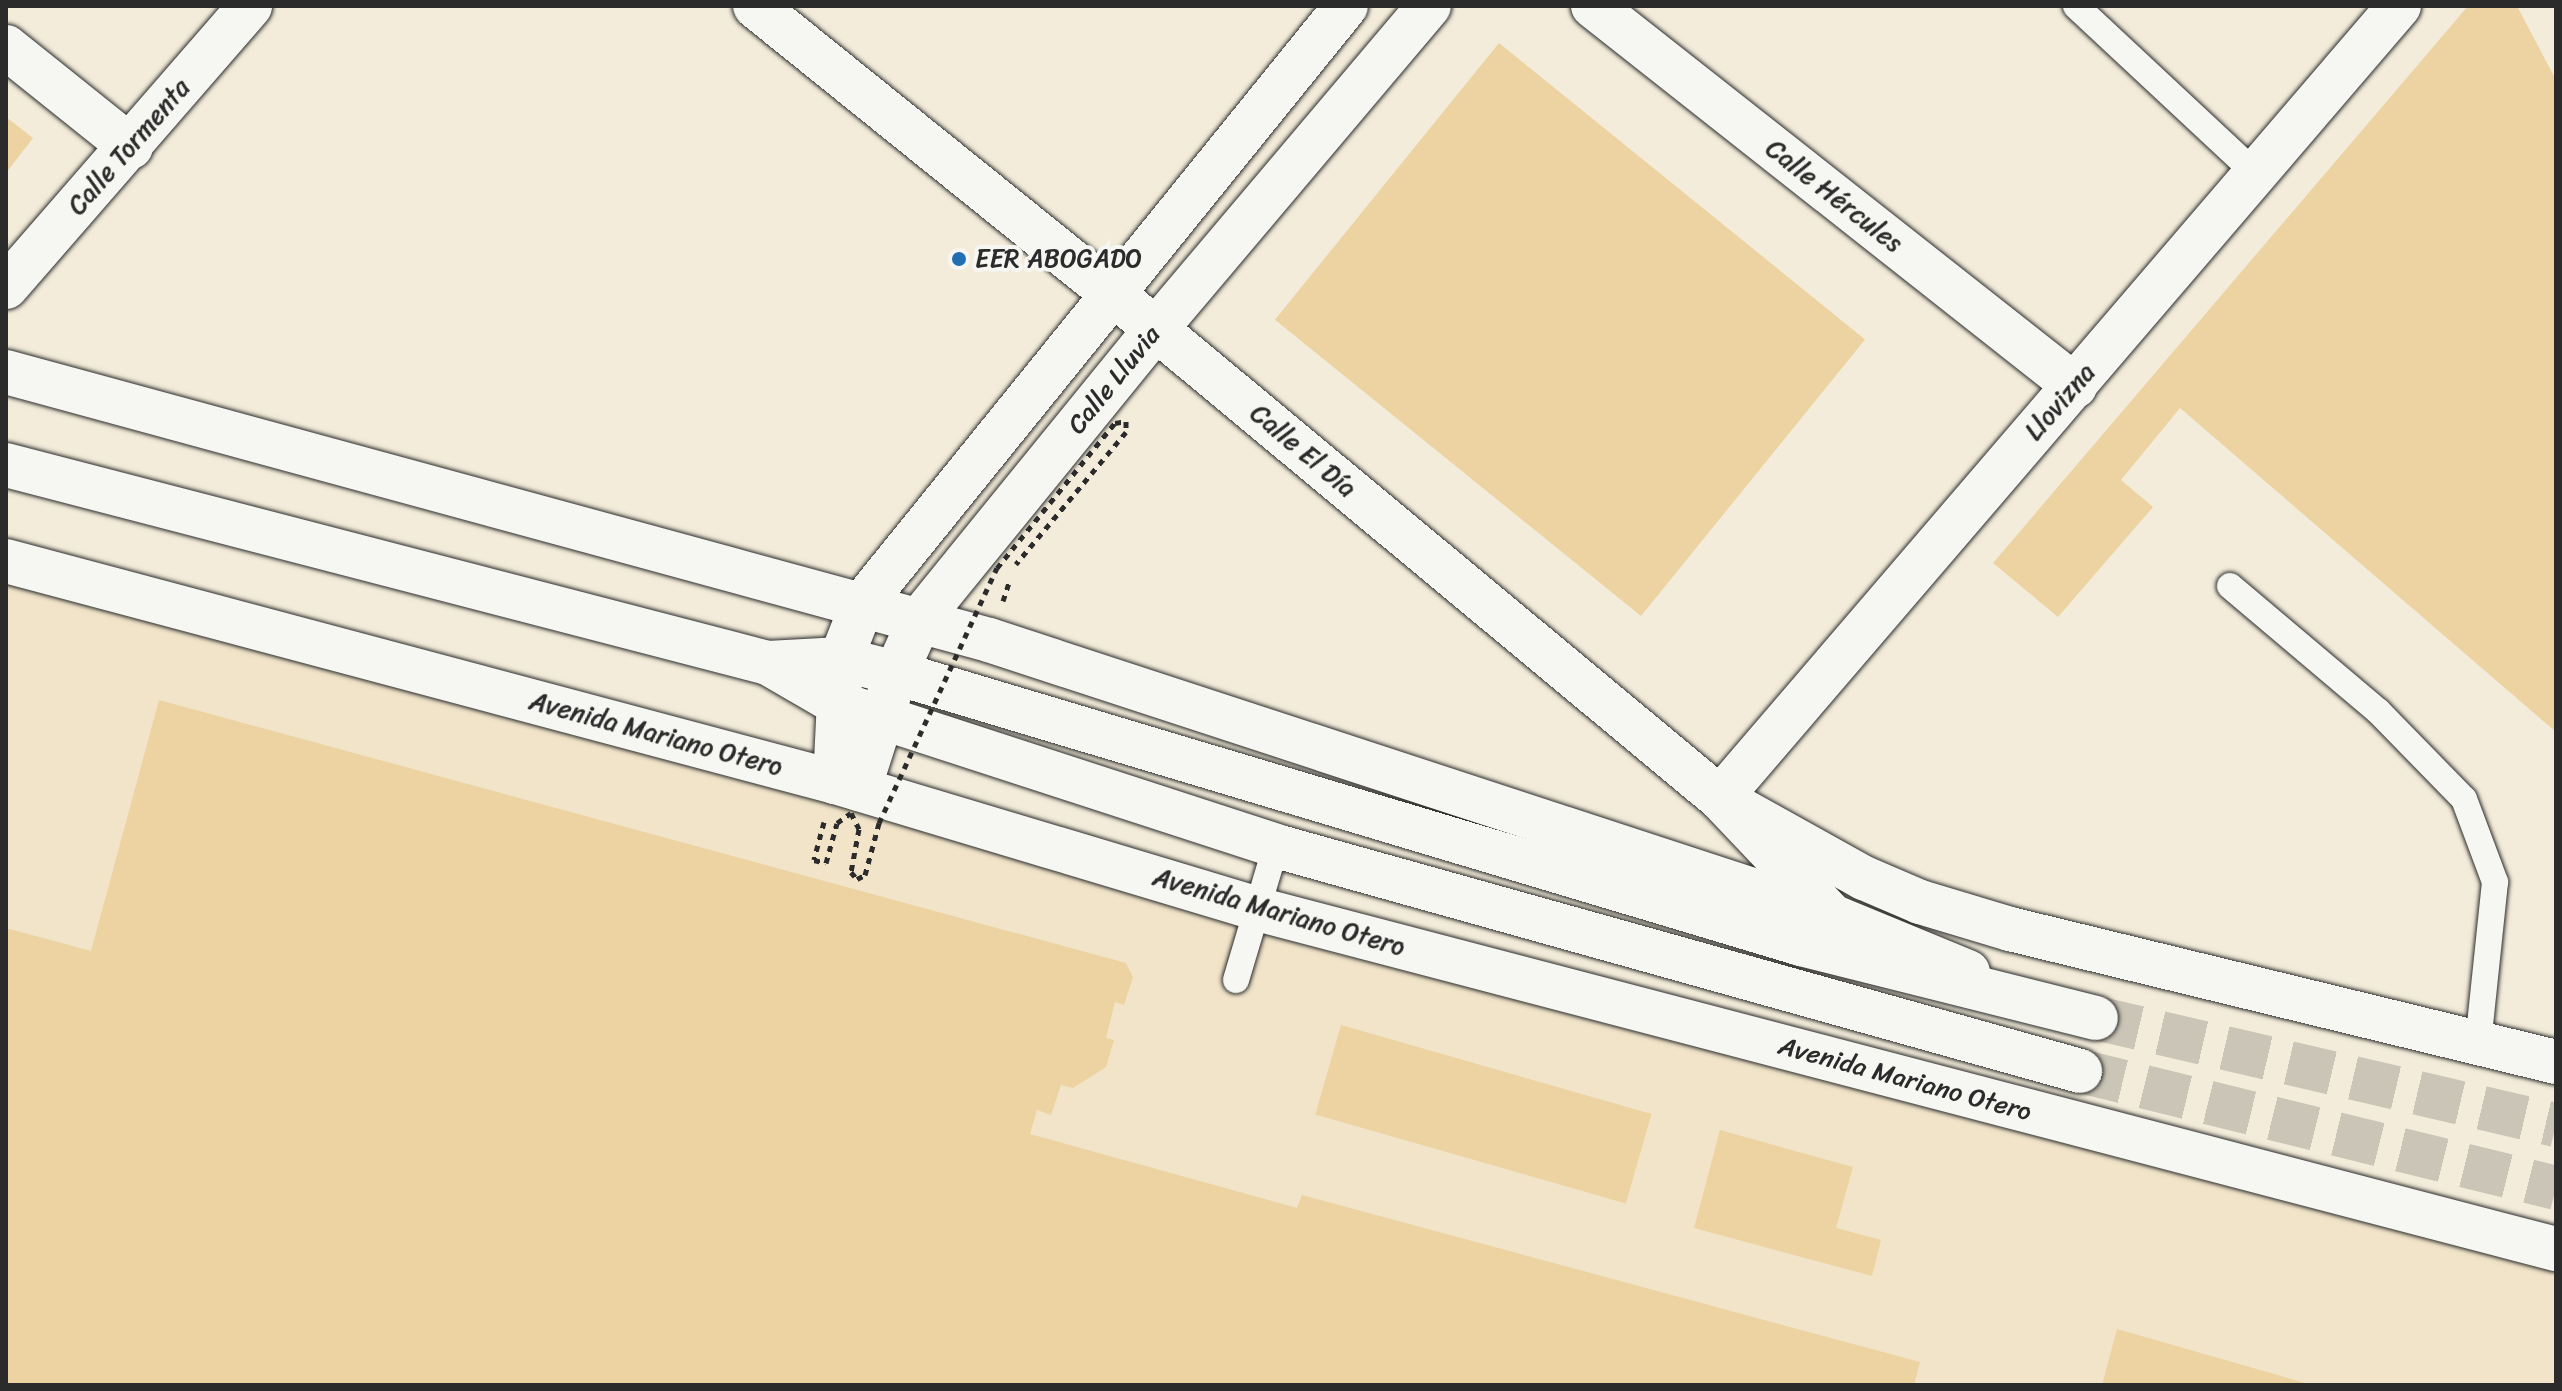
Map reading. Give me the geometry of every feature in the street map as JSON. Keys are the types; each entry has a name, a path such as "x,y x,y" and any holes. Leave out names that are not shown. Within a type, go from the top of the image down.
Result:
{"main road":[{"name":"Calle Tormenta","path":"6,287 131,147 250,6"},
{"name":"Calle El Día","path":"755,6 1156,329 1720,798 1832,916"},
{"path":"847,786 837,703 841,659 863,603 1346,6"},
{"name":"Calle Lluvia","path":"847,786 882,718 896,673 920,619 1156,329 1429,6"},
{"name":"Calle Hércules","path":"1593,6 2075,386"},
{"name":"Llovizna","path":"1720,798 2399,6"},
{"path":"6,47 131,147"},
{"name":"Avenida Mariano Otero","path":"6,372 920,619 1832,916 2076,1013 1801,944 896,673 841,659 768,663"},
{"name":"Avenida Mariano Otero","path":"6,465 768,663 837,703 1276,846 2080,1071"},
{"name":"Avenida Mariano Otero","path":"6,561 847,786 1257,909 2556,1249"},
{"path":"1720,798 1864,878 1920,902 2010,929 2556,1062"}],"lane":[{"path":"2076,6 2256,174"},
{"path":"2230,586 2378,711 2464,799 2495,882 2478,1043"},
{"path":"1236,980 1276,846"}],"path":[{"path":"826,863 837,823 851,813 859,829 851,872 857,879 865,875 879,823 997,568 1115,423 1126,421 1126,432 1016,564"}],"shaded area":[{"path":"6,577 2556,1270 2556,1385 6,1385"}],"building":[{"path":"2468,6 2517,6 2556,80 2556,732 2180,408 2121,480 2153,507 2058,617 1993,563"},
{"path":"1499,43 1865,339 1641,616 1275,320"},
{"path":"6,117 33,138 6,173"},
{"path":"159,700 1126,963 1133,977 1124,1005 1115,1002 1106,1038 1114,1040 1106,1067 1073,1088 1061,1085 1051,1115 1037,1110 1030,1134 1297,1208 1302,1195 1920,1362 1914,1385 6,1385 6,928 91,951"},
{"path":"1341,1025 1651,1114 1626,1203 1315,1114"},
{"path":"1720,1130 1853,1167 1836,1228 1881,1240 1872,1276 1694,1228"},
{"path":"2117,1329 2309,1384 2309,1385 2102,1385"}],"tunnel":[{"path":"2096,1018 2556,1125"},
{"path":"2080,1071 2556,1188"}],"place":[{"name":"EER ABOGADO","path":"959,259"}]}
